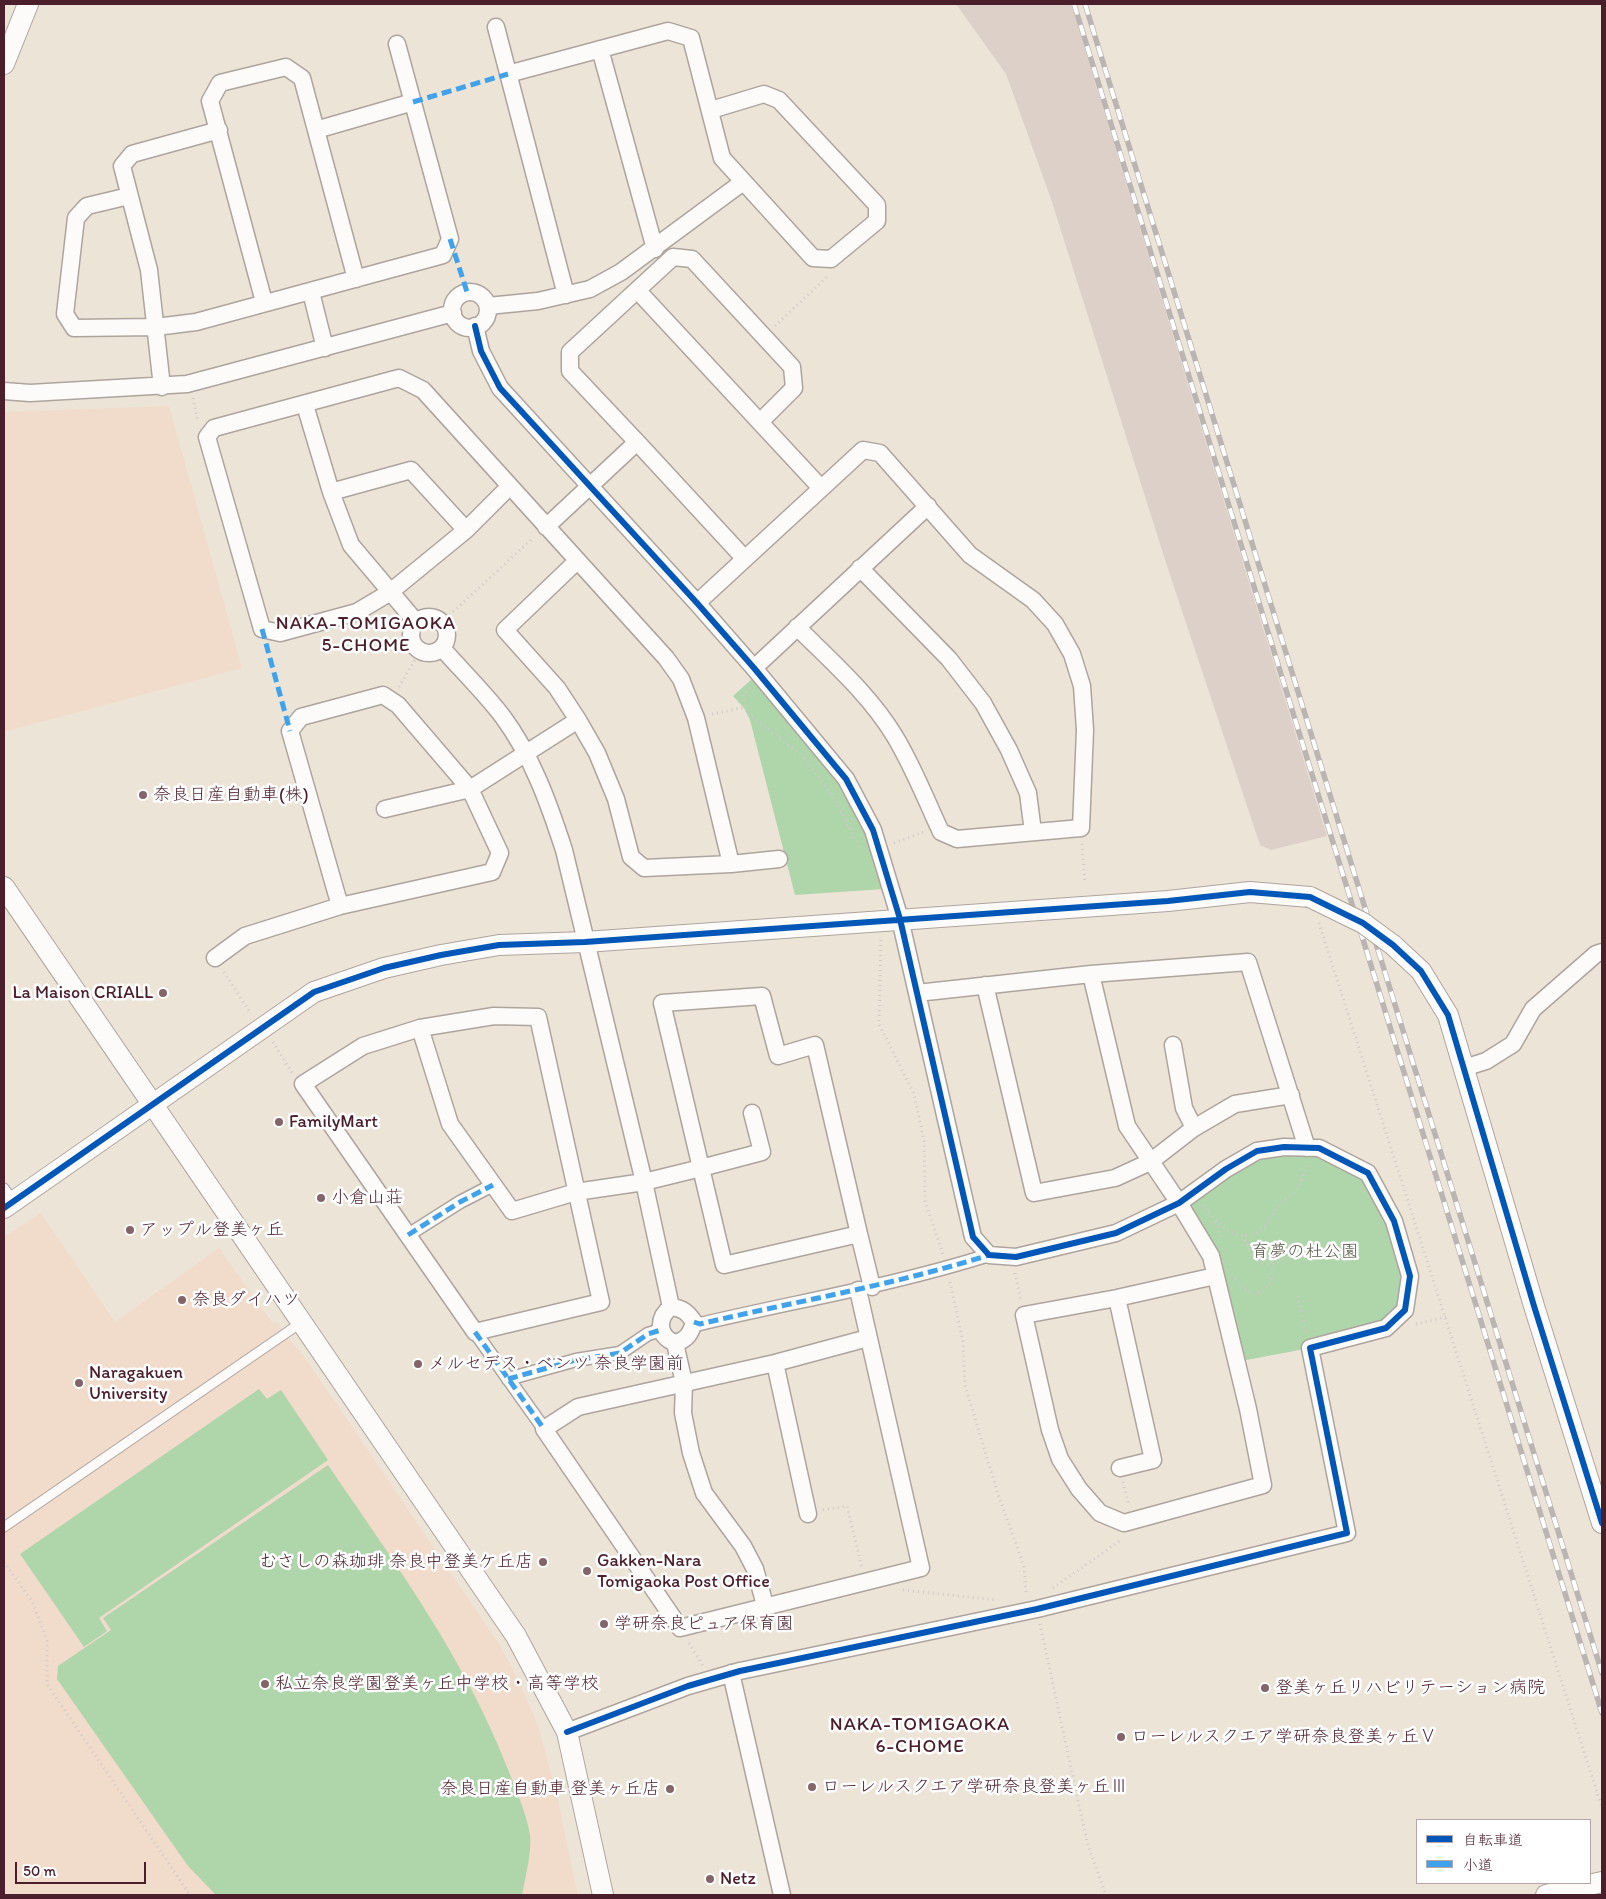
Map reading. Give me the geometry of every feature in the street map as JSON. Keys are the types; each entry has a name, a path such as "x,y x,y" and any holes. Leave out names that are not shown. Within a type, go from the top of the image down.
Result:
{"street":[{"path":"4,64 28,4"},
{"path":"496,27 566,295"},
{"path":"508,74 668,31 691,38 722,158 813,258 831,259 877,221 876,205 779,100 764,94 711,110"},
{"path":"129,196 87,206 76,218 65,314 74,328 156,327 196,322 264,302 311,292 443,255 450,239 397,44"},
{"path":"600,49 654,249"},
{"path":"264,302 210,101 220,83 286,67 302,78 356,279"},
{"path":"316,130 413,102"},
{"path":"162,387 149,270 122,166 132,154 219,130"},
{"path":"488,306 512,306 590,289 621,272 654,249 742,182"},
{"path":"745,559 570,371 570,352 673,257 692,259 792,368 794,388 761,421"},
{"path":"638,291 761,421 821,488"},
{"path":"311,292 325,348"},
{"path":"467,292 478,294 488,306 486,316 476,326 464,326 459,323 453,313 454,302 461,294 467,292"},
{"path":"4,390 30,393 162,387 187,384 453,313"},
{"path":"476,326 481,351 500,388 697,603 755,675 846,779 873,830 900,919 973,1237 989,1255"},
{"path":"509,487 466,530 390,593 357,612 280,633 262,628 207,437 214,428 400,378 423,390 666,658 681,679 696,718 731,864"},
{"path":"305,405 330,492 351,544 416,622"},
{"path":"546,526 637,442"},
{"path":"697,603 863,450 880,453 970,555 1033,600 1055,624 1072,654 1082,686 1084,730 1081,828 957,840 941,832 917,778 893,734 856,686 797,627"},
{"path":"330,492 410,470 466,530"},
{"path":"755,675 797,627 928,506"},
{"path":"577,561 505,630 557,688 597,753 616,799 631,857 644,868 731,864 779,859"},
{"path":"860,568 949,659 983,702 1009,750 1028,794 1033,832"},
{"path":"426,617 442,622 445,626 447,638 442,648 431,653 419,650 415,645 412,634 416,622 426,617"},
{"path":"442,648 503,718 526,754 550,808 561,841 644,1182 671,1308"},
{"path":"215,958 245,936 340,906 492,872 500,853 488,821 470,789 398,705 383,695 301,717 290,731 340,906"},
{"path":"385,809 470,789 578,720"},
{"path":"4,887 516,1636 567,1732 603,1895"},
{"path":"7,1199 152,1104 314,992 384,968 441,955 499,945 585,942 1168,900 1250,892 1310,897 1363,923 1393,945 1421,971 1448,1015 1534,1306 1602,1523"},
{"path":"1464,1068 1486,1061 1513,1044 1533,1010 1588,960 1602,952"},
{"path":"917,993 1091,974 1248,962 1307,1148"},
{"path":"1091,974 1127,1126 1180,1203 1211,1256 1248,1409 1263,1485 1124,1523 1100,1513 1079,1489 1060,1459 1050,1430 1024,1315 1117,1298 1215,1276"},
{"path":"985,985 1034,1193 1116,1178 1150,1162 1194,1128 1235,1104 1291,1095"},
{"path":"475,1332 601,1302 538,1016 494,1016 420,1028 363,1046 303,1084 475,1332 544,1429 680,1628 765,1605 921,1568 868,1338 859,1234 815,1045 778,1056 762,996 662,1003 724,1265 859,1234"},
{"path":"420,1028 450,1124 512,1211 576,1192 644,1182 762,1152 752,1113"},
{"path":"1173,1045 1184,1108 1194,1128"},
{"path":"567,1732 688,1686 731,1674 1037,1609 1347,1534 1310,1348 1386,1328 1405,1310 1410,1276 1394,1221 1368,1173 1319,1148 1284,1147 1257,1151 1226,1169 1180,1203 1116,1234 1016,1257 989,1255 948,1268 865,1289 700,1324 694,1322 687,1312 679,1308 671,1308 663,1313 660,1319 661,1330 667,1340 675,1343 683,1341 691,1332 694,1322"},
{"path":"408,1235 460,1202 493,1185"},
{"path":"1117,1298 1153,1460 1120,1468"},
{"path":"508,1379 576,1360 620,1353 648,1334 661,1330"},
{"path":"544,1429 578,1408 775,1363 868,1338"},
{"path":"675,1343 684,1383 683,1413 689,1445 704,1493 747,1554 755,1569 765,1605"},
{"path":"775,1363 808,1514"},
{"path":"731,1674 782,1895"},
{"path":"1546,1895 1602,1882"}],"lane":[{"path":"4,1527 303,1322"}],"path":[{"path":"763,337 834,270 831,259"},
{"path":"192,395 200,429 207,437"},
{"path":"442,622 546,526"},
{"path":"391,700 415,660"},
{"path":"755,675 743,695 747,713 802,756 825,785 841,810 861,853"},
{"path":"696,718 746,707"},
{"path":"891,844 938,827"},
{"path":"1081,828 1086,884"},
{"path":"1318,921 1602,1808"},
{"path":"881,936 879,1024 914,1094 924,1141 925,1201 948,1268 963,1342 965,1385 998,1494 1024,1566 1026,1596 1037,1609 1087,1842 1106,1895"},
{"path":"225,973 249,1011"},
{"path":"276,1047 292,1073"},
{"path":"1214,1220 1232,1233 1244,1235 1263,1229 1278,1207 1296,1190 1308,1162 1307,1148"},
{"path":"1196,1191 1201,1202 1214,1220 1225,1248"},
{"path":"1244,1235 1252,1256 1259,1262 1273,1264 1284,1259"},
{"path":"1233,1274 1247,1292 1257,1294 1270,1284 1273,1276 1273,1264"},
{"path":"1014,1270 1024,1315"},
{"path":"1298,1296 1310,1348"},
{"path":"808,1514 847,1506 865,1582"},
{"path":"1048,1591 1123,1538"},
{"path":"4,1562 33,1603 47,1641 47,1684 190,1895"},
{"path":"898,1590 973,1596 1004,1601"},
{"path":"680,1628 705,1670"}],"shaded area":[{"path":"956,4 1071,4 1327,836 1271,850 1260,845 1167,566 1051,199 1006,74"},
{"path":"169,406 242,668 4,732 4,412"},
{"path":"41,1213 115,1322 219,1248 273,1324 276,1322 308,1362 499,1644 519,1681 538,1726 556,1792 578,1895 4,1895 4,1237"}],"green space":[{"path":"752,679 802,731 828,765 861,825 884,889 795,895 750,720 744,708 733,696"},
{"name":"育夢の杜公園","path":"1319,1148 1368,1173 1410,1276 1405,1310 1386,1328 1310,1348 1236,1362 1215,1276 1179,1203 1257,1151"},
{"path":"259,1389 267,1399 281,1390 328,1460 99,1618 107,1631 84,1647 20,1554"},
{"name":"私立奈良学園登美ヶ丘中学校・高等学校","path":"328,1465 426,1611 449,1649 490,1726 520,1801 530,1835 529,1857 522,1895 216,1895 188,1866 57,1679 58,1666 111,1630 103,1618"}],"railway":[{"path":"1074,4 1602,1713"},
{"path":"1085,4 1602,1673"}],"marked path":[{"path":"413,102 508,74"},
{"path":"450,239 467,292"},
{"path":"262,629 290,731"},
{"path":"408,1235 460,1202 493,1185"},
{"path":"694,1322 700,1324 881,1284 989,1255"},
{"path":"508,1379 576,1360 620,1353 648,1334 661,1330"},
{"path":"475,1332 544,1429"}],"cycle path":[{"path":"475,326 481,351 500,388 697,603 754,668 846,779 873,830 900,919 973,1237 989,1255 1016,1257 1116,1233 1179,1203 1226,1169 1257,1151 1284,1147 1319,1148 1368,1173 1394,1221 1410,1276 1405,1310 1386,1328 1310,1348 1347,1533 1037,1609 740,1671 688,1686 567,1732"},
{"path":"4,1208 314,992 384,968 441,955 499,945 585,942 1168,901 1250,892 1310,897 1363,923 1393,945 1421,971 1448,1015 1534,1306 1602,1523"}],"place":[{"name":"奈良日産自動車(株)","path":"143,795"},
{"name":"La Maison CRIALL","path":"163,993"},
{"name":"FamilyMart","path":"279,1122"},
{"name":"小倉山荘","path":"321,1198"},
{"name":"アップル登美ヶ丘","path":"130,1230"},
{"name":"奈良ダイハツ","path":"182,1300"},
{"name":"メルセデス・ベンツ 奈良学園前","path":"418,1364"},
{"name":"Naragakuen University","path":"79,1383"},
{"name":"むさしの森珈琲 奈良中登美ケ丘店","path":"543,1562"},
{"name":"Gakken-Nara Tomigaoka Post Office","path":"587,1571"},
{"name":"学研奈良ピュア保育園","path":"604,1624"},
{"name":"私立奈良学園登美ヶ丘中学校・高等学校","path":"265,1684"},
{"name":"登美ヶ丘リハビリテーション病院","path":"1265,1688"},
{"name":"ローレルスクエア学研奈良登美ヶ丘Ⅴ","path":"1121,1737"},
{"name":"ローレルスクエア学研奈良登美ヶ丘Ⅲ","path":"812,1787"},
{"name":"奈良日産自動車 登美ヶ丘店","path":"670,1789"},
{"name":"Netz","path":"710,1879"}],"district":[{"name":"NAKA-TOMIGAOKA 5-CHOME","path":"366,635"},
{"name":"NAKA-TOMIGAOKA 6-CHOME","path":"920,1736"}]}
